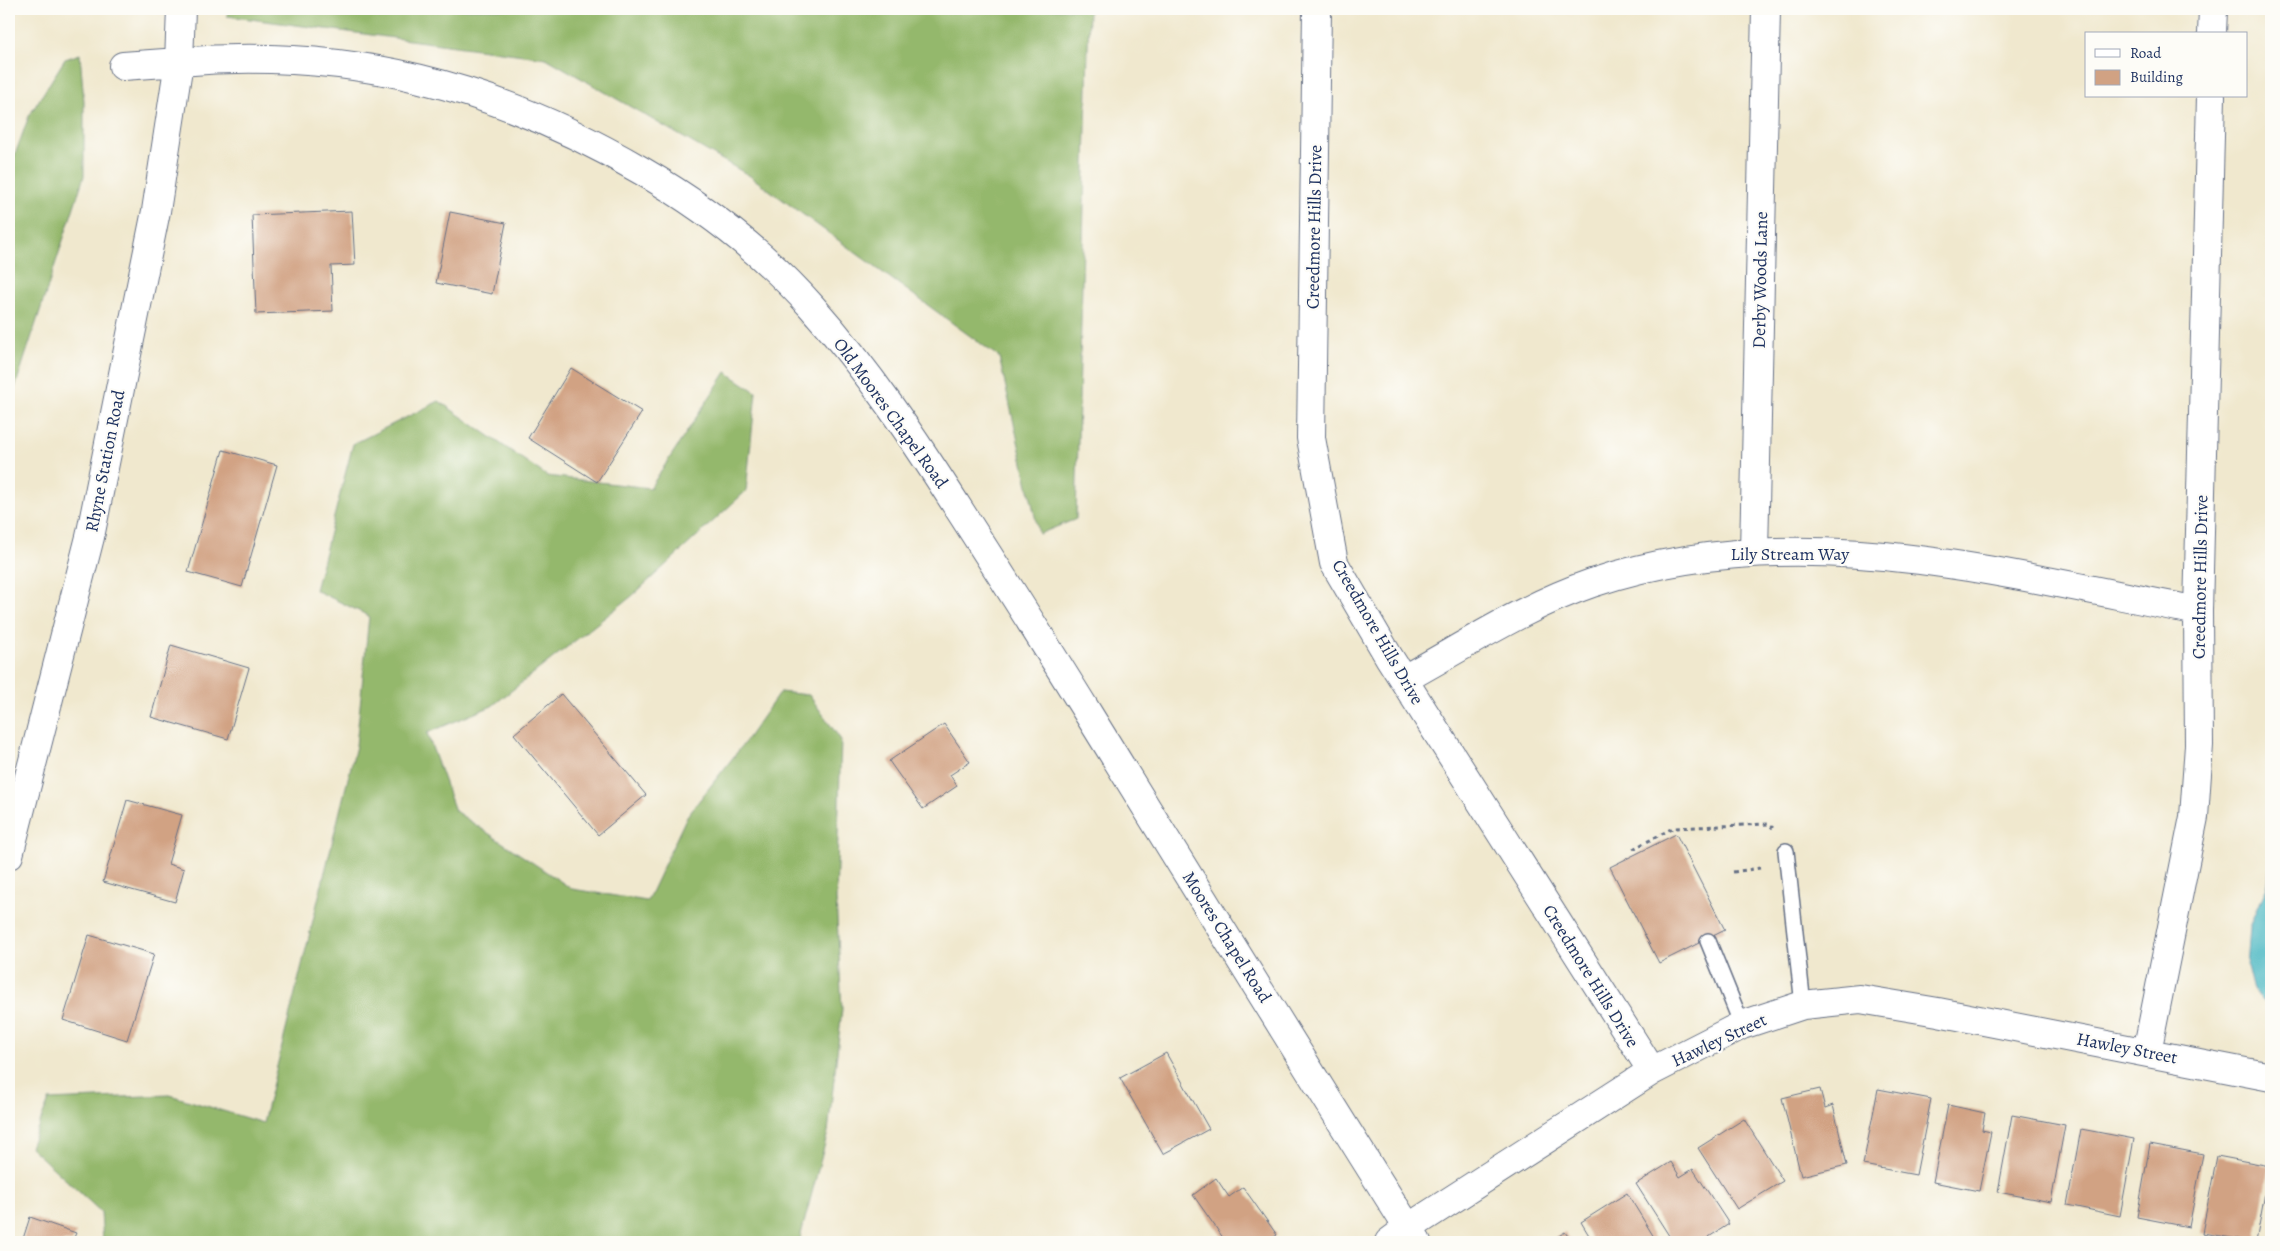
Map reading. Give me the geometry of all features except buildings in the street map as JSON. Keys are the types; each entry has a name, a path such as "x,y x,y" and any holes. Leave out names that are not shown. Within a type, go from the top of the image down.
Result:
{"street":[{"name":"Rhyne Station Road","path":"9,855 90,537 156,211 179,62 181,9"},
{"name":"Creedmore Hills Drive","path":"1317,9 1311,438 1334,563 1404,679 1652,1071"},
{"name":"Derby Woods Lane","path":"1754,552 1766,9"},
{"path":"2212,32 2213,9"},
{"name":"Old Moores Chapel Road","path":"123,66 218,58 279,58 348,64 460,88 515,107 565,128 684,195 754,250 809,304 862,365 911,435 1037,631"},
{"name":"Creedmore Hills Drive","path":"2147,1052 2194,817 2199,745 2198,610 2211,98"},
{"name":"Lily Stream Way","path":"1404,679 1529,608 1592,583 1661,564 1719,554 1826,551 1928,559 2198,610"},
{"name":"Moores Chapel Road","path":"1037,631 1405,1238"},
{"name":"Hawley Street","path":"1405,1238 1652,1071 1742,1025 1803,1005 1860,999 1938,1012 2271,1077"}],"lane":[{"path":"1786,851 1803,1005"},
{"path":"1708,941 1742,1025"}],"path":[{"path":"1633,849 1672,828 1768,824 1774,828 1775,834"}],"green space":[{"path":"228,9 1089,9 1076,519 1039,534 999,357 750,176 546,58 227,16"},
{"path":"80,54 84,101 84,176 9,406 9,171 29,116 65,59"},
{"path":"726,372 756,392 746,491 632,596 492,706 427,733 455,811 572,889 647,901 687,816 742,746 780,692 809,695 841,740 836,899 842,1009 828,1132 799,1242 103,1242 101,1212 30,1147 49,1100 170,1095 263,1123 356,746 369,616 315,590 353,444 439,401 547,476 650,488"}],"water":[{"path":"2271,853 2271,1007 2253,991 2247,966 2250,927 2268,884"}]}
